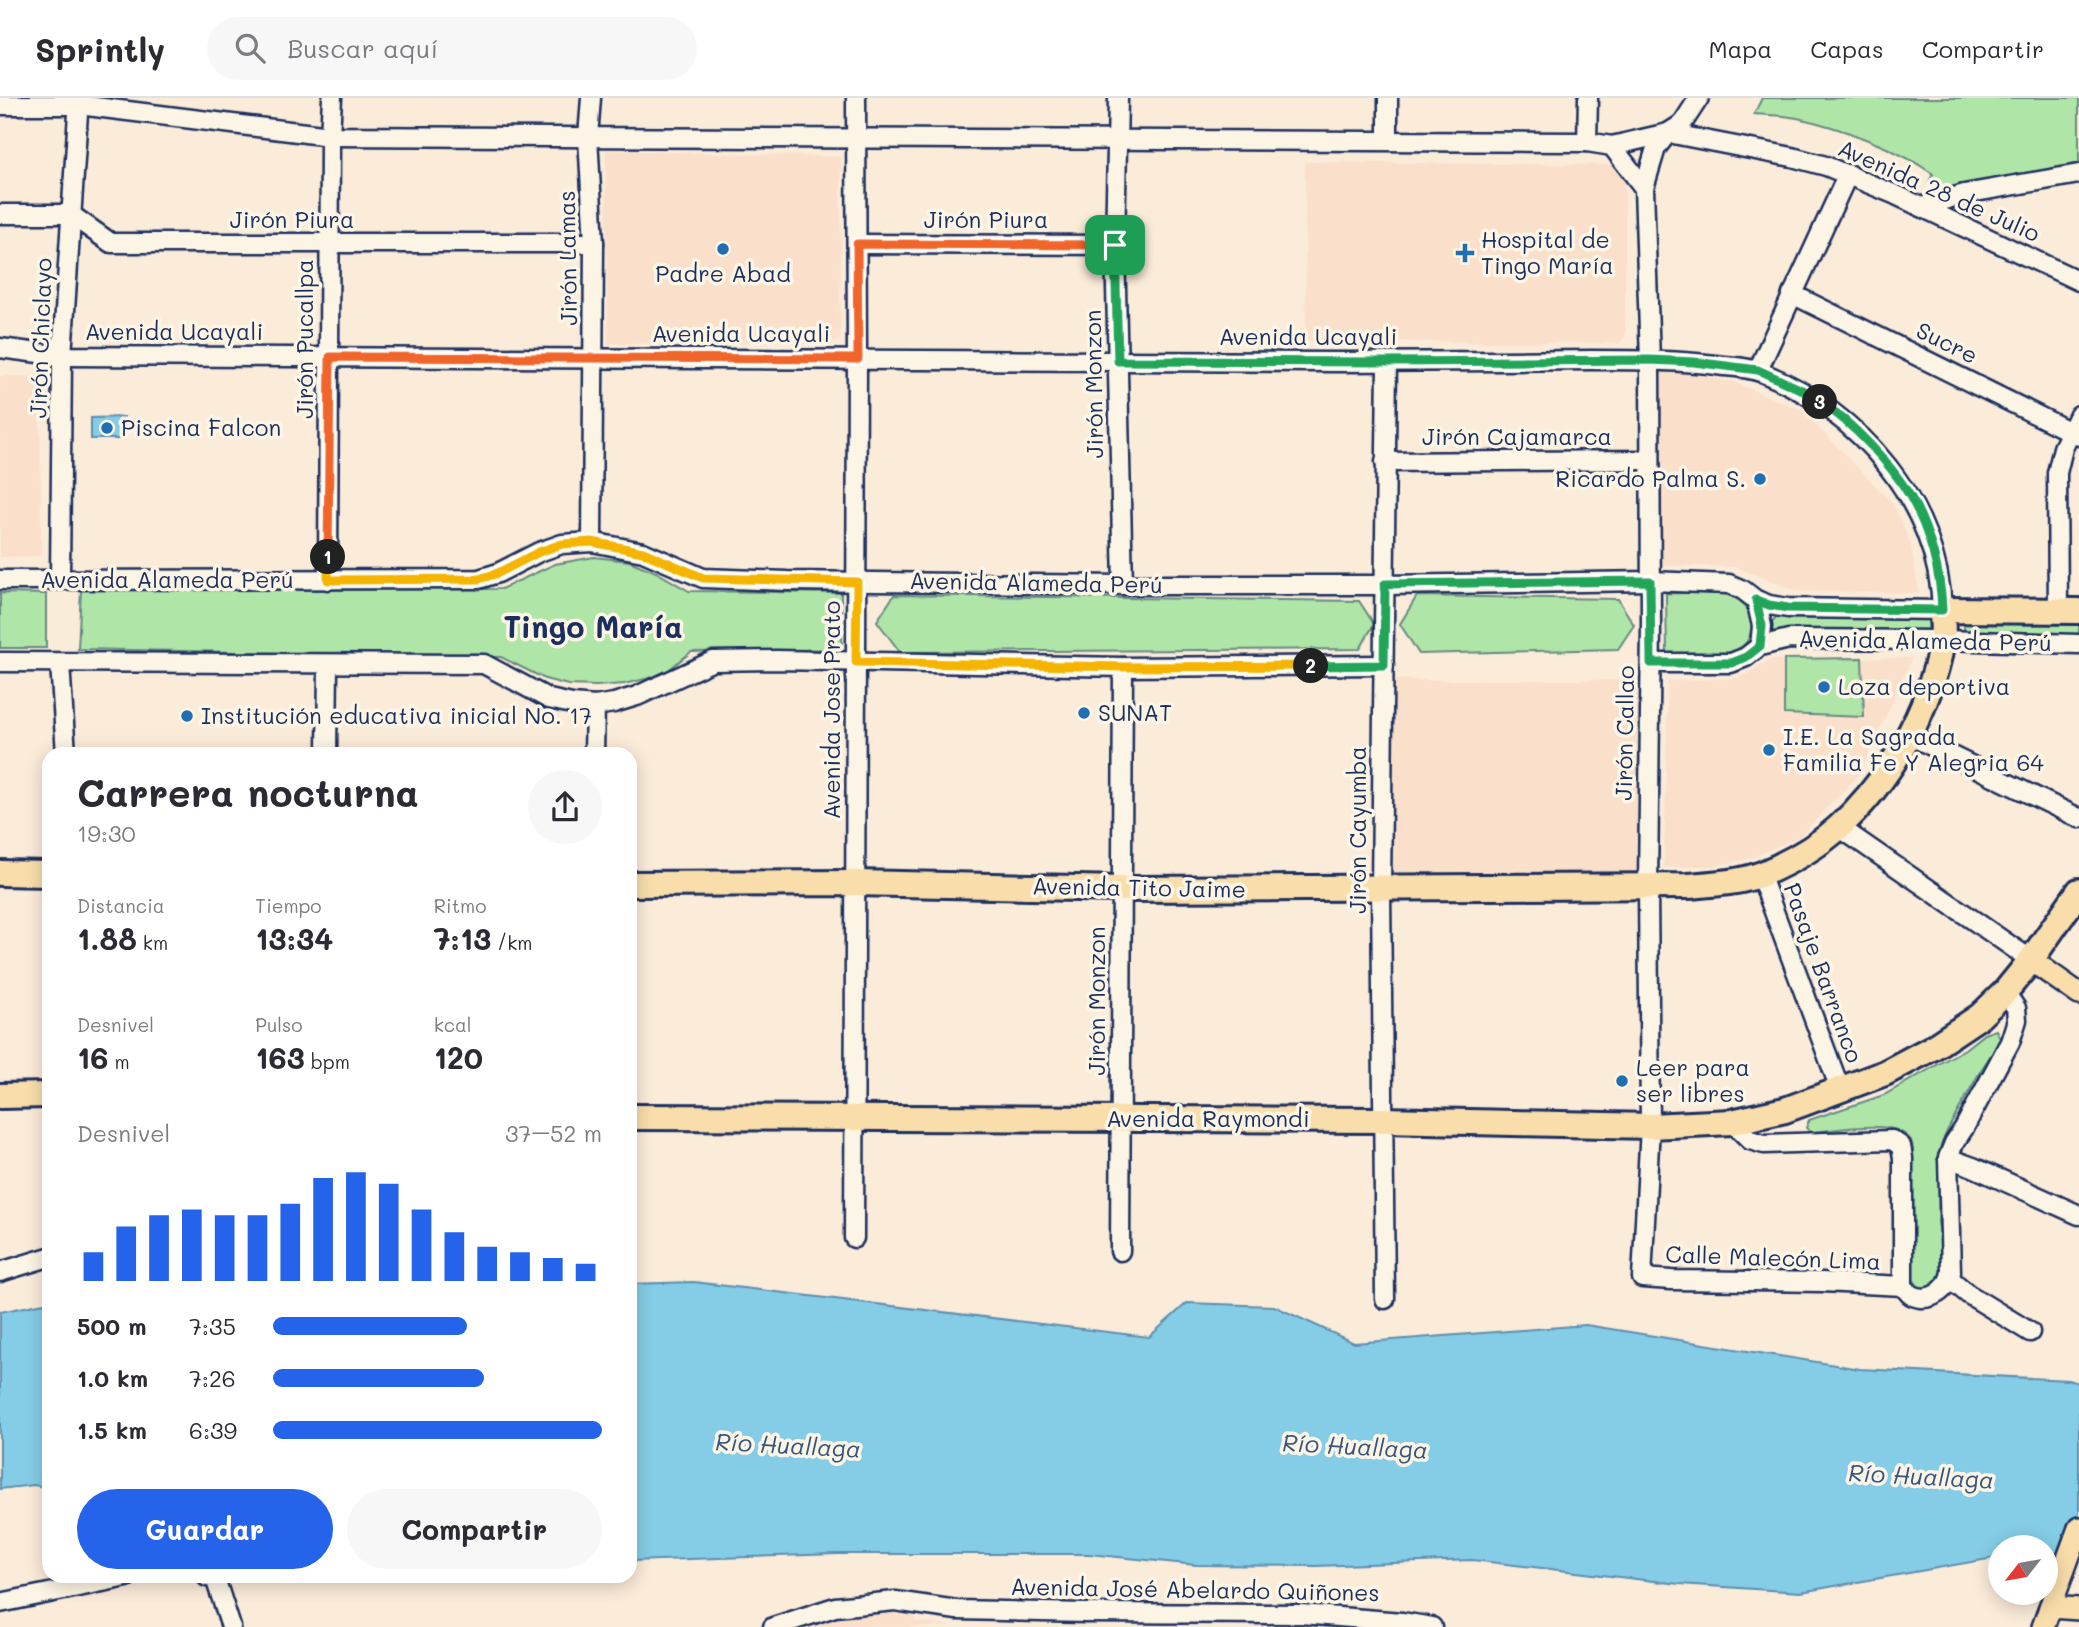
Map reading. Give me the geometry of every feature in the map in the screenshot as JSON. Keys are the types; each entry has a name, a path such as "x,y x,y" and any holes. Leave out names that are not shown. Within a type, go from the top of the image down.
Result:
{"highway":[{"name":"Avenida Alameda Perú","path":"1942,610 2069,611"},
{"name":"Avenida Tito Jaime","path":"637,884 855,883 1122,889 1381,889 1688,886 1730,882 1760,874 1804,852 1839,827 1892,764 1909,735 1931,681 1942,640 1942,610"},
{"path":"0,873 42,874"},
{"name":"Avenida Raymondi","path":"637,1117 1383,1120 1650,1126 1732,1122 1785,1110 1885,1073 1931,1048 1980,1016 2005,992 2031,960 2079,891"},
{"path":"0,1096 42,1095"}],"main road":[{"path":"2031,960 2079,994"},
{"path":"2046,1617 2079,1528"},
{"path":"2046,1617 2079,1609"}],"street":[{"name":"Jirón Pucallpa","path":"328,580 332,98"},
{"name":"Jirón Lamas","path":"591,98 588,137 594,243 595,358 592,542"},
{"name":"Avenida Jose Prato","path":"854,1238 858,359 856,98"},
{"name":"Jirón Monzon","path":"1118,98 1115,245 1123,584"},
{"path":"1388,98 1388,139"},
{"path":"1587,142 1588,98"},
{"name":"Jirón Callao","path":"1643,1278 1650,1126 1648,886 1651,663 1650,360 1644,188 1656,148 1668,133 1682,124 1699,98"},
{"path":"0,105 79,101 330,136 1587,142 1612,146 1644,188"},
{"name":"Jirón Chiclayo","path":"61,580 62,356 79,101"},
{"name":"Avenida 28 de Julio","path":"1612,146 1668,133 1792,157 1848,174 2079,281"},
{"path":"1758,370 1848,174"},
{"path":"1922,207 1964,194 2079,174"},
{"path":"0,214 70,214"},
{"name":"Jirón Piura","path":"70,214 111,243 594,243"},
{"name":"Jirón Piura","path":"857,244 1115,245"},
{"name":"Sucre","path":"1793,294 2076,428"},
{"name":"Avenida Ucayali","path":"0,348 62,356 1387,362 1650,360 1758,370 1802,390 1829,407 1859,433 1910,496 1937,567 1942,610"},
{"name":"Jirón Cayumba","path":"1385,1299 1381,889 1387,362"},
{"path":"2069,611 2057,473 2063,448 2076,428"},
{"name":"Jirón Cajamarca","path":"1385,462 1649,460"},
{"name":"Avenida Alameda Perú","path":"0,580 479,579 562,544 592,542 643,552 703,578 1123,584 1650,581 1729,584 1756,600 1788,608 1942,610"},
{"path":"1756,600 1762,626 1760,646"},
{"name":"Avenida Alameda Perú","path":"1651,663 1731,663 1746,657 1760,646 1789,639 2079,643"},
{"path":"0,662 484,664 549,699 595,706 637,696 713,662 777,660 1123,667 1384,665"},
{"path":"60,663 66,747"},
{"path":"327,747 328,664"},
{"name":"Jirón Monzon","path":"1120,1251 1123,667"},
{"path":"594,747 595,706"},
{"path":"1909,735 2079,818"},
{"path":"1839,827 2031,960"},
{"name":"Pasaje Barranco","path":"1760,874 1840,1089"},
{"path":"2005,992 2016,1008 2014,1031 1948,1158 1950,1279 1968,1294 2031,1332"},
{"path":"1732,1122 1750,1140 1764,1144 1892,1140 1901,1146 1903,1286"},
{"path":"1948,1158 2079,1215"},
{"path":"0,1272 42,1259"},
{"name":"Calle Malecón Lima","path":"1643,1278 1903,1286 1912,1295 1927,1298 1938,1294 1950,1279"},
{"path":"0,1604 99,1583"},
{"path":"213,1583 231,1627"},
{"name":"Avenida José Abelardo Quiñones","path":"773,1627 835,1606 895,1601 957,1610 1301,1614 1432,1627"}],"shaded area":[{"name":"Padre Abad","path":"606,150 841,157 840,341 608,344"},
{"name":"Hospital de Tingo María","path":"1305,162 1617,165 1625,168 1625,337 1619,343 1306,340"},
{"name":"Ricardo Palma S.","path":"1651,368 1733,382 1801,410 1894,505 1911,546 1919,593 1797,591 1736,567 1653,565"},
{"path":"0,376 40,376 41,556 0,557"},
{"name":"I.E. La Sagrada Familia Fe Y Alegria 64","path":"1912,658 1860,773 1800,836 1751,858 1715,866 1664,867 1668,681 1739,678 1770,660"},
{"path":"1388,680 1639,680 1642,880 1391,878"},
{"path":"874,1612 911,1614 916,1622 951,1627 804,1627 833,1617"}],"green space":[{"path":"1762,98 2079,98 2079,165 1942,189 1929,182 1933,174 1868,140 1797,118 1754,114"},
{"path":"594,557 629,561 656,572 689,591 841,593 842,649 691,652 662,675 624,684 596,686 568,685 545,679 501,657 78,649 81,590 501,589 555,564"},
{"path":"0,593 46,594 46,648 0,648"},
{"path":"1666,593 1732,596 1745,606 1749,613 1750,635 1744,645 1721,655 1667,656"},
{"path":"894,595 1359,601 1374,624 1360,649 900,652 877,621"},
{"path":"1417,596 1618,599 1634,625 1618,649 1419,654 1400,624"},
{"path":"1777,616 1924,617 1928,619 1929,631 1923,635 1776,635 1769,625"},
{"path":"2079,618 2079,636 1972,634 1964,631 1964,622"},
{"name":"Loza deportiva","path":"1862,658 1864,717 1784,714 1784,659"},
{"path":"1996,1030 2001,1040 1981,1070 1940,1148 1938,1222 1944,1261 1943,1274 1938,1283 1928,1291 1921,1289 1909,1275 1913,1150 1909,1139 1900,1131 1886,1128 1811,1132 1806,1128 1809,1120 1884,1095 1965,1049 1984,1034"}],"water":[{"name":"Piscina Falcon","path":"124,417 124,439 91,439 91,418"},
{"name":"Río Huallaga","path":"694,1282 1149,1337 1187,1303 1274,1306 1354,1343 1586,1325 1860,1369 2068,1380 2079,1383 2079,1553 2058,1554 2058,1535 1988,1535 1988,1559 1801,1592 1679,1584 1472,1560 1316,1566 1196,1565 1089,1554 837,1554 637,1561 637,1284"},
{"path":"42,1303 42,1487 0,1489 0,1312"}],"place":[{"name":"Padre Abad","path":"723,249"},
{"name":"Hospital de Tingo María","path":"1465,253"},
{"name":"Piscina Falcon","path":"107,428"},
{"name":"Ricardo Palma S.","path":"1760,479"},
{"name":"Loza deportiva","path":"1824,687"},
{"name":"SUNAT","path":"1084,713"},
{"name":"Institución educativa inicial No. 17","path":"187,716"},
{"name":"I.E. La Sagrada Familia Fe Y Alegria 64","path":"1769,750"},
{"name":"Leer para ser libres","path":"1622,1081"}],"district":[{"name":"Tingo María","path":"593,628"}],"route":[{"path":"857,244 1115,245 1118,361 1650,360 1758,370 1802,390 1829,407 1859,433 1910,496 1937,567 1942,610 1788,608 1756,600 1762,626 1760,646 1746,657 1731,663 1651,663 1650,581 1385,584 1384,665 1123,667 856,662 857,582 703,578 643,552 592,542 562,544 479,579 328,580 330,357 858,359 857,244"}]}
